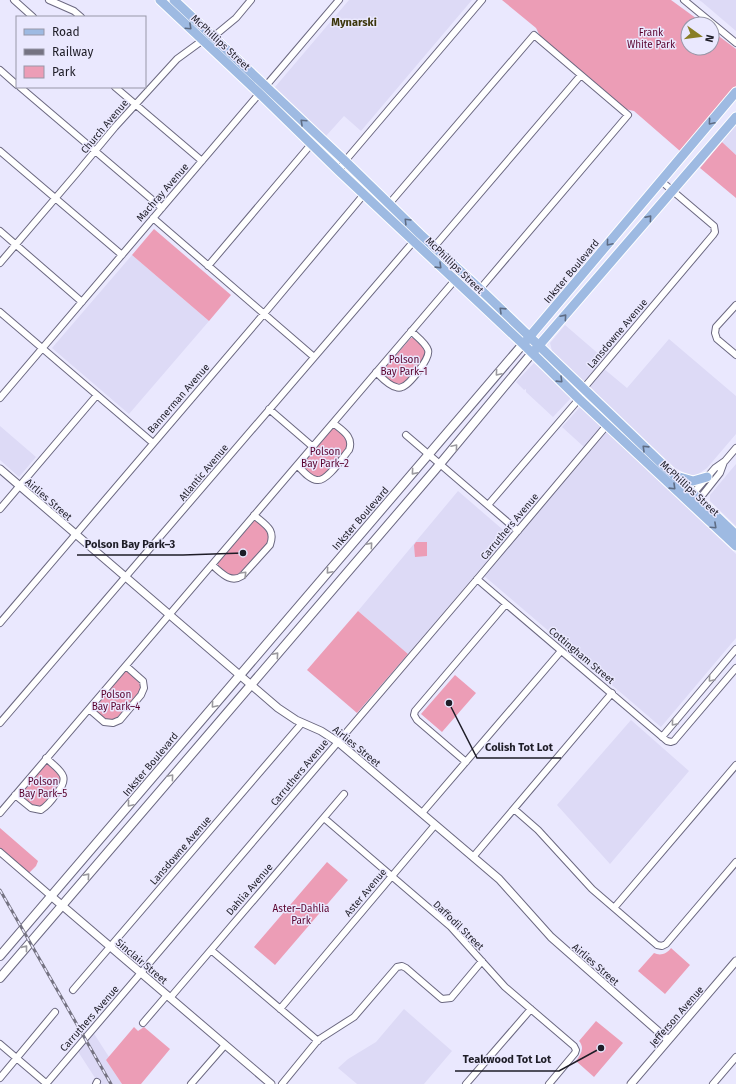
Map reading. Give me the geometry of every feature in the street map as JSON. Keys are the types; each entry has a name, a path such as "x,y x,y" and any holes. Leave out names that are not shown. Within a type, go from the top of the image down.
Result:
{"main road":[{"name":"McPhillips Street","path":"161,0 203,40 318,136 372,186 454,280 583,389 673,475 693,500 736,546"},
{"name":"McPhillips Street","path":"174,0 213,37 311,145 364,195 417,237 434,247 480,289 527,341"},
{"name":"Inkster Boulevard","path":"0,956 239,675 527,341 736,92"},
{"path":"0,978 440,464 536,349 736,117"},
{"name":"McPhillips Street","path":"536,349 579,399 693,500 736,535"},
{"path":"673,475 685,480 693,481 708,477"}],"street":[{"path":"14,0 33,16"},
{"path":"49,0 74,11 79,16"},
{"name":"Church Avenue","path":"0,263 135,104 177,59 203,40 213,37 236,18 251,0"},
{"name":"Machray Avenue","path":"1,395 339,0"},
{"path":"339,171 345,161 482,0"},
{"path":"684,0 736,42"},
{"path":"389,204 534,35 628,115 480,289"},
{"path":"0,70 16,84"},
{"path":"434,247 581,75"},
{"path":"21,88 162,208"},
{"path":"116,88 202,161"},
{"path":"208,266 318,136"},
{"path":"0,151 122,255"},
{"name":"Lansdowne Avenue","path":"488,505 579,399 583,389 715,232 714,226 662,180"},
{"name":"Bannerman Avenue","path":"0,623 372,186"},
{"path":"153,218 314,357"},
{"path":"0,231 82,302"},
{"name":"Atlantic Avenue","path":"0,723 126,578 417,237"},
{"path":"0,813 454,280 462,273"},
{"path":"736,305 716,327 714,333 717,339 736,355"},
{"path":"0,312 153,443"},
{"path":"376,372 392,386 402,387 426,361 429,355 426,346 411,331"},
{"path":"0,510 97,395"},
{"path":"270,409 313,446"},
{"name":"Carruthers Avenue","path":"46,1084 613,418"},
{"path":"297,465 312,479 322,480 327,476 349,450 351,445 349,436 333,423"},
{"path":"406,435 518,531"},
{"path":"693,500 715,468 725,461 736,448"},
{"path":"693,500 720,473 725,461"},
{"name":"Airlies Street","path":"0,469 278,708 302,723 321,730 338,742 422,813 498,879 551,937 668,1040"},
{"path":"212,565 229,578 238,579 270,544 272,538 270,530 254,516"},
{"name":"Cottingham Street","path":"477,579 667,741 674,741 736,668"},
{"path":"466,762 417,720 414,715 415,711 506,604"},
{"path":"662,737 736,649"},
{"path":"422,813 561,651"},
{"path":"89,709 107,723 113,723 120,720 141,695 144,688 143,681 126,666"},
{"path":"473,857 612,693"},
{"name":"Lansdowne Avenue","path":"73,990 302,723"},
{"path":"15,795 31,808 41,810 62,787 64,782 62,772 46,758"},
{"path":"614,908 736,765"},
{"name":"Dahlia Avenue","path":"143,1023 211,950 344,794"},
{"path":"514,809 538,830 592,889 657,945 662,946 666,944 736,862"},
{"name":"Daffodil Street","path":"324,818 451,927 505,987 556,1029 574,1046 576,1050 574,1055 549,1084"},
{"name":"Aster Avenue","path":"280,1009 435,825"},
{"name":"Sinclair Street","path":"0,852 271,1084"},
{"path":"211,950 318,1041"},
{"path":"282,1084 318,1041 354,1017 397,967 402,966 406,968 442,999 446,1000 450,998 482,961"},
{"name":"Jefferson Avenue","path":"631,1084 736,961"},
{"path":"466,1084 531,1009"},
{"path":"0,1078 55,1012"},
{"path":"0,1044 46,1084"},
{"path":"191,1084 225,1045"},
{"path":"713,1084 736,1057"}],"shaded area":[{"path":"349,0 472,0 361,131 344,116 326,136 275,87"},
{"path":"699,0 736,0 736,31 720,16"},
{"path":"736,125 736,155 722,142"},
{"path":"132,255 209,321 129,414 52,348"},
{"path":"565,325 601,356 597,363 627,388 669,339 736,396 736,434 707,468 697,475 689,475 675,468 552,351 550,343"},
{"path":"534,363 571,398 553,417 526,392 526,389 524,390 516,382"},
{"path":"580,407 602,428 584,447 562,427"},
{"path":"0,426 36,457 19,477 0,460"},
{"path":"606,431 736,554 736,638 661,727 483,575"},
{"path":"736,464 736,526 710,501 710,495"},
{"path":"458,491 509,535 408,654 358,611"},
{"path":"631,720 689,771 610,864 557,805"},
{"path":"404,1009 452,1051 424,1084 357,1084 338,1068 348,1059 376,1042"},
{"path":"93,1032 109,1057 106,1060 122,1084 99,1084 77,1050"}],"green space":[{"name":"Frank White Park","path":"502,0 671,0 693,16 680,16 680,56 720,56 720,37 736,49 736,86 680,151 634,111 625,109 541,38 536,28"},
{"path":"722,142 736,155 736,198 700,168"},
{"path":"154,229 231,295 209,321 132,255"},
{"name":"Polson Bay Park–1","path":"411,338 414,338 426,349 424,360 406,381 401,384 392,383 383,375 382,371"},
{"name":"Polson Bay Park–2","path":"333,428 336,428 347,437 349,445 329,471 319,477 313,475 304,468 303,463"},
{"path":"254,521 257,521 267,530 270,535 268,543 240,575 230,576 218,566 218,562"},
{"path":"416,542 427,542 427,556 415,557 414,545"},
{"path":"358,611 408,654 357,713 307,670"},
{"name":"Polson Bay Park–4","path":"125,672 128,672 139,682 140,691 116,719 110,720 102,717 94,710 94,708"},
{"path":"455,675 476,693 442,732 421,714"},
{"name":"Polson Bay Park–5","path":"46,764 57,772 61,778 61,782 58,788 43,805 35,807 21,797 20,794"},
{"path":"0,828 38,861 36,866 29,873 0,850"},
{"name":"Aster–Dahlia Park","path":"327,862 348,880 275,965 254,947"},
{"path":"671,948 690,965 665,994 638,971 654,953 663,954 668,952"},
{"path":"596,1021 623,1043 594,1077 576,1061 582,1049 579,1041"},
{"path":"134,1027 138,1031 144,1027 170,1049 141,1084 122,1084 106,1060"}],"railway":[{"path":"0,890 111,1084"}],"place":[{"name":"Polson Bay Park–3","path":"243,553"},
{"name":"Colish Tot Lot","path":"449,703"},
{"name":"Teakwood Tot Lot","path":"601,1048"}],"district":[{"name":"Mynarski","path":"354,22"}]}
